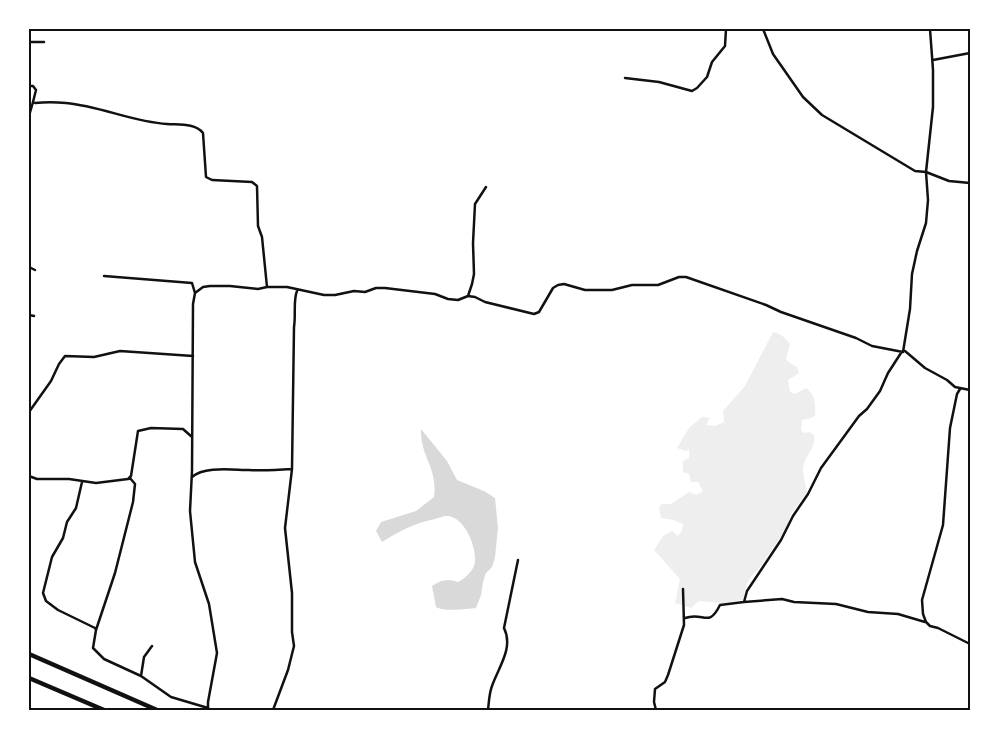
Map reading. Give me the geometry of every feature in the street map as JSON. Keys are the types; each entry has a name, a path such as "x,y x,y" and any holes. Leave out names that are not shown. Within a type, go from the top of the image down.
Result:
{"highway":[{"path":"29,654 157,710"},
{"path":"29,678 104,710"}],"street":[{"path":"625,78 659,82 692,91 707,77 712,62 725,46 726,29"},
{"path":"763,29 773,54 803,96 822,115 915,171 926,172 949,181 970,183"},
{"path":"744,602 746,591 781,540 795,511 808,494 821,468 859,416 880,392 888,373 904,351 910,309 912,274 926,223 928,200 926,172 933,106 933,60 930,29"},
{"path":"29,42 44,42"},
{"path":"933,60 970,53"},
{"path":"29,86 33,86 36,90 29,116"},
{"path":"33,102 78,104 162,124 186,125 199,128 203,133 206,177 212,180 252,182 257,186 258,226 262,237 266,288"},
{"path":"468,296 474,274 472,243 475,204 486,187"},
{"path":"29,267 35,270"},
{"path":"104,276 192,282 195,292 193,304 190,511 195,562 209,604 217,653 209,691 208,708"},
{"path":"195,292 210,286 230,286 258,289 287,288 335,296 354,291 365,292 376,288 385,288 435,294 448,299 458,300 468,296 476,297 485,302 534,314 539,312 553,288 558,284 585,290 618,290 632,285 658,285 679,277 686,277 856,338 872,346 901,353"},
{"path":"272,710 288,670 294,646 292,593 285,528 292,469 294,327 296,314 295,296 297,291"},
{"path":"29,315 34,316"},
{"path":"29,412 49,384 65,356 94,357 120,351 193,356"},
{"path":"904,351 925,368 947,380 955,387 970,390"},
{"path":"926,622 922,600 935,547 941,534 948,472 950,428 957,394 960,389"},
{"path":"130,478 138,431 151,428 183,429 192,437"},
{"path":"191,477 198,472 228,469 292,469"},
{"path":"29,476 37,479 69,479 96,483 130,478"},
{"path":"130,478 135,484 134,502 116,573 96,630 94,648 104,659 141,676 171,698 212,710"},
{"path":"82,482 76,508 67,522 63,538 52,557 43,593 46,601 58,610 96,630"},
{"path":"488,710 492,686 504,660 507,633 504,628 518,560"},
{"path":"656,710 654,702 656,689 664,682 668,675 684,625 683,589"},
{"path":"685,618 692,615 709,618 715,615 720,605 744,602 782,600 836,604 868,612 898,614 926,622 930,626 970,644"},
{"path":"141,676 144,657 152,646"}],"shaded area":[{"path":"773,332 783,336 790,344 786,359 797,367 799,373 788,380 790,392 795,394 806,388 814,400 815,416 802,420 801,430 804,433 809,432 814,435 813,447 803,467 807,492 791,514 786,529 760,567 749,579 743,600 722,603 699,601 691,608 675,603 680,579 654,550 663,536 672,531 678,536 682,531 683,524 661,518 659,507 662,504 671,504 689,492 697,495 703,491 698,482 691,482 689,474 683,472 683,461 689,458 689,449 686,451 677,448 689,428 702,417 710,418 706,425 715,426 724,422 723,411 745,386"},
{"path":"421,429 447,461 457,480 484,491 495,498 498,528 495,557 492,567 486,573 476,608 450,610 436,607 432,586 444,580 458,582 467,576 474,566 475,560 472,544 469,535 460,522 447,516 442,517 414,525 382,542 376,531 381,522 416,511 434,497 434,478 423,447"}]}
